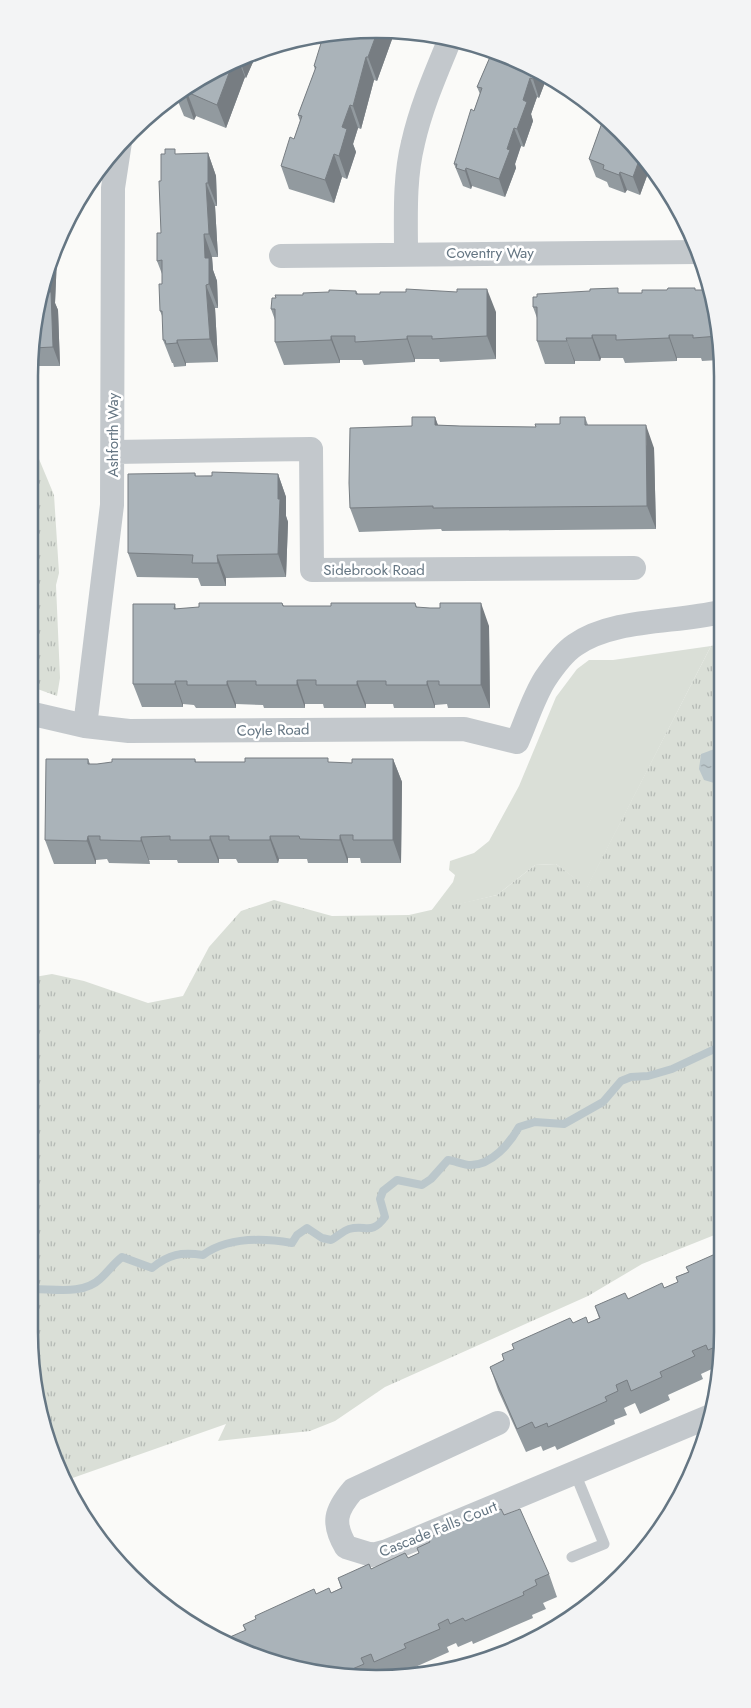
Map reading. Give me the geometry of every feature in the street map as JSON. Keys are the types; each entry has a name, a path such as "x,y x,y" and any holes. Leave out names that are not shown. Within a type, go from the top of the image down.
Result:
{"street":[{"path":"406,254 407,179 413,143 431,85 447,45"},
{"name":"Ashforth Way","path":"85,726 112,504 114,452 113,188 118,157"},
{"name":"Coventry Way","path":"281,256 690,252"},
{"name":"Sidebrook Road","path":"114,452 311,449 312,570 634,568"},
{"name":"Coyle Road","path":"38,715 85,726 129,730 464,729 517,742 544,681 558,661 575,645 596,634 623,627 714,613"},
{"name":"Cascade Falls Court","path":"498,1423 353,1490 338,1510 336,1522 346,1547 372,1555 387,1552 702,1419"}],"lane":[{"path":"572,1557 604,1544 575,1473"}],"green space":[{"path":"38,457 54,495 59,573 56,585 60,678 57,696 38,689"},
{"path":"714,645 714,1235 642,1264 588,1296 385,1387 335,1421 310,1431 218,1441 226,1424 71,1479 55,1441 49,1420 40,1377 38,1355 38,976 52,974 84,981 148,1003 183,996 209,947 241,911 274,900 332,916 409,915 497,895 535,865 556,864 587,887 711,646"},
{"path":"711,646 587,888 556,864 535,865 497,895 431,911 453,882 455,875 449,870 450,861 474,853 489,841 519,786 556,697 577,669 589,660 613,660"}],"water":[{"path":"714,749 714,783 704,780 699,769 701,754"}],"building":[{"path":"353,38 375,38 368,57 366,57 353,106 350,105 342,127 347,129 339,156 334,154 325,180 281,166 290,137 294,139 302,116 298,115 316,67 314,66 321,42"},
{"path":"490,57 534,77 533,79 530,78 523,100 527,102 517,129 514,128 507,149 510,150 499,179 466,168 465,171 456,168 457,164 454,164 471,109 474,111 482,88 477,87"},
{"path":"230,70 217,105 190,93"},
{"path":"602,124 615,136 638,163 633,177 620,172 619,175 603,169 604,165 589,159"},
{"path":"165,149 175,149 175,154 208,153 208,183 206,183 209,234 204,234 205,258 209,258 209,284 206,285 210,339 177,340 177,343 166,344 165,340 163,340 159,284 162,284 162,260 157,261 157,233 161,233 159,181 161,181 161,154 165,154"},
{"path":"618,288 618,293 642,293 642,290 667,290 668,288 695,288 695,290 702,290 712,337 693,338 693,335 669,335 669,338 616,340 616,335 592,335 592,338 566,338 567,341 537,341 537,307 533,307 533,297 537,297 537,294 590,291 590,289"},
{"path":"406,289 457,292 457,289 487,289 487,336 432,339 432,336 407,336 407,339 355,342 355,336 331,336 331,340 275,342 275,309 271,309 272,298 276,298 275,295 303,295 303,293 329,292 329,290 356,291 356,294 380,294 380,292 406,292"},
{"path":"48,292 51,292 53,347 38,348"},
{"path":"412,417 435,417 435,425 460,426 536,427 535,424 560,424 560,417 585,417 585,425 646,425 647,506 350,508 350,428 412,426"},
{"path":"212,472 278,474 278,499 280,499 278,554 217,555 218,563 192,563 193,555 128,553 128,474 195,473 195,476 212,476"},
{"path":"199,603 282,603 283,606 331,606 331,603 415,603 416,607 440,608 440,603 481,603 481,685 439,685 439,681 427,681 427,685 386,685 386,681 357,681 357,685 316,685 316,680 297,680 297,685 256,685 256,681 227,681 227,685 187,685 187,681 175,681 175,684 133,684 133,604 175,604 174,609 199,607"},
{"path":"245,758 328,758 328,762 352,763 352,759 393,759 393,840 353,840 353,835 340,835 340,840 300,839 299,836 270,836 270,840 229,840 229,836 210,836 210,840 170,840 170,836 141,837 141,841 100,840 100,836 88,836 87,841 45,840 46,759 88,759 88,764 97,764 112,762 112,759 195,759 195,762 245,762"},
{"path":"714,1255 713,1348 708,1350 706,1345 692,1351 695,1356 660,1372 662,1377 631,1391 627,1380 616,1385 618,1391 605,1397 607,1401 548,1427 547,1423 535,1428 532,1422 517,1429 490,1367 504,1360 502,1354 514,1349 512,1344 570,1318 573,1323 586,1317 588,1323 600,1318 595,1306 625,1293 628,1299 662,1283 664,1288 678,1282 676,1277 689,1272 686,1267"},
{"path":"501,1509 504,1515 520,1509 549,1574 535,1580 537,1585 523,1592 524,1595 465,1621 463,1618 450,1624 448,1619 438,1624 440,1629 404,1644 406,1648 374,1662 371,1654 361,1658 364,1664 351,1670 331,1668 288,1659 267,1653 230,1637 246,1630 243,1625 256,1619 255,1616 314,1589 316,1594 329,1588 331,1593 342,1588 338,1578 369,1564 371,1569 405,1553 408,1558 419,1553 417,1548 430,1542 428,1538 487,1513 488,1515"}],"waterway":[{"path":"38,1289 66,1290 84,1288 100,1279 122,1257 152,1268 176,1255 203,1255 213,1249 234,1242 269,1240 292,1243 297,1235 307,1228 322,1238 331,1240 349,1229 372,1228 385,1217 380,1199 383,1191 397,1180 422,1185 431,1179 448,1160 471,1165 479,1164 500,1152 519,1127 535,1122 564,1124 603,1102 621,1081 631,1077 648,1076 672,1069 714,1049"}]}
